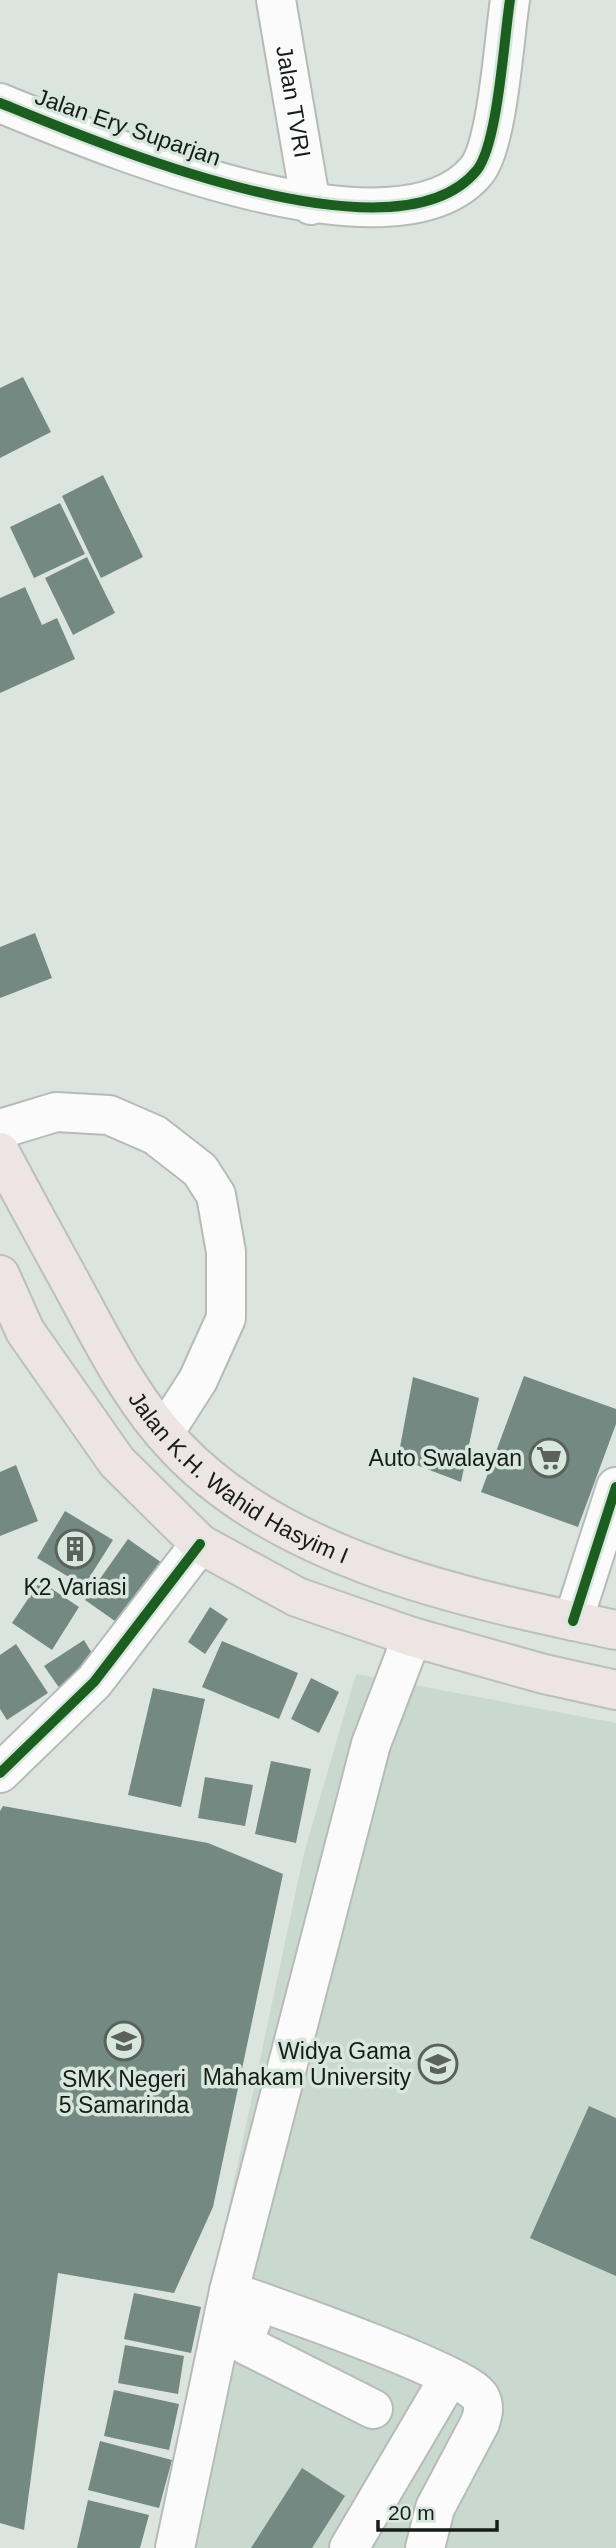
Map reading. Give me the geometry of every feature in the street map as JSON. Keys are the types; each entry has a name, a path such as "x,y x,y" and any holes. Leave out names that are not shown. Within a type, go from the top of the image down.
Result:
{"main road":[{"name":"Jalan K.H. Wahid Hasyim I","path":"0,1152 130,1392 177,1448 227,1492 289,1529 363,1564 435,1587 616,1630"},
{"path":"0,1275 26,1331 117,1462 200,1544 297,1597 412,1637 544,1674 616,1690"},
{"path":"412,1637 435,1587"}],"street":[{"name":"Jalan TVRI","path":"276,0 311,205"},
{"name":"Jalan Ery Suparjan","path":"0,103 178,171 311,205 406,206 460,187 478,169 489,146 510,0"},
{"path":"0,1129 55,1112 109,1115 155,1135 200,1170 216,1195 226,1252 226,1318 198,1380 164,1433"},
{"path":"573,1621 616,1487"},
{"path":"0,1773 94,1682 200,1544"},
{"path":"174,2548 244,2296 371,1744 412,1637"},
{"path":"244,2296 366,2340 480,2395 484,2409 480,2423 435,2508 425,2548"},
{"path":"244,2296 246,2345 373,2409"},
{"path":"349,2548 449,2378"}],"shaded area":[{"name":"Widya Gama Mahakam University","path":"356,1674 616,1723 616,2548 156,2548 304,1853"}],"building":[{"path":"23,377 51,432 0,458 0,388"},
{"path":"103,475 143,557 101,578 62,496"},
{"path":"60,503 85,554 34,578 10,527"},
{"path":"87,557 115,613 73,635 45,578"},
{"path":"25,587 42,625 57,618 75,659 0,693 0,598"},
{"path":"35,933 52,978 0,998 0,947"},
{"name":"Auto Swalayan","path":"524,1376 616,1409 616,1424 578,1527 481,1492"},
{"path":"413,1377 479,1398 461,1482 398,1458"},
{"path":"16,1465 38,1521 0,1536 0,1472"},
{"name":"K2 Variasi","path":"65,1511 113,1540 84,1586 37,1558"},
{"path":"128,1539 165,1565 122,1626 85,1600"},
{"path":"40,1581 79,1607 52,1650 12,1623"},
{"path":"210,1607 228,1619 205,1654 188,1642"},
{"path":"84,1640 98,1663 60,1689 44,1666"},
{"path":"222,1641 298,1673 279,1719 202,1687"},
{"path":"16,1644 48,1693 7,1720 0,1709 0,1655"},
{"path":"311,1678 339,1692 319,1733 291,1719"},
{"path":"153,1688 205,1699 181,1807 128,1795"},
{"path":"271,1761 311,1769 296,1843 255,1834"},
{"path":"205,1777 253,1785 245,1826 198,1818"},
{"name":"SMK Negeri 5 Samarinda","path":"3,1806 208,1843 283,1874 213,2207 174,2293 58,2273 24,2530 0,2523 0,1811"},
{"path":"589,2106 616,2118 616,2276 530,2238"},
{"path":"134,2293 201,2307 191,2353 124,2339"},
{"path":"125,2345 184,2356 178,2394 118,2383"},
{"path":"114,2390 179,2404 169,2450 104,2436"},
{"path":"100,2441 172,2460 159,2508 88,2490"},
{"path":"302,2468 345,2496 312,2548 251,2548"},
{"path":"88,2500 149,2515 140,2548 77,2548"}],"cycle path":[{"path":"0,103 172,168 244,189 316,203 382,207 437,197 477,170 484,157 495,114 510,0"},
{"path":"573,1621 616,1487"},
{"path":"0,1773 94,1682 200,1544"}],"place":[{"name":"Auto Swalayan","path":"549,1458"},
{"name":"K2 Variasi","path":"75,1549"},
{"name":"SMK Negeri 5 Samarinda","path":"124,2041"},
{"name":"Widya Gama Mahakam University","path":"438,2064"}]}
